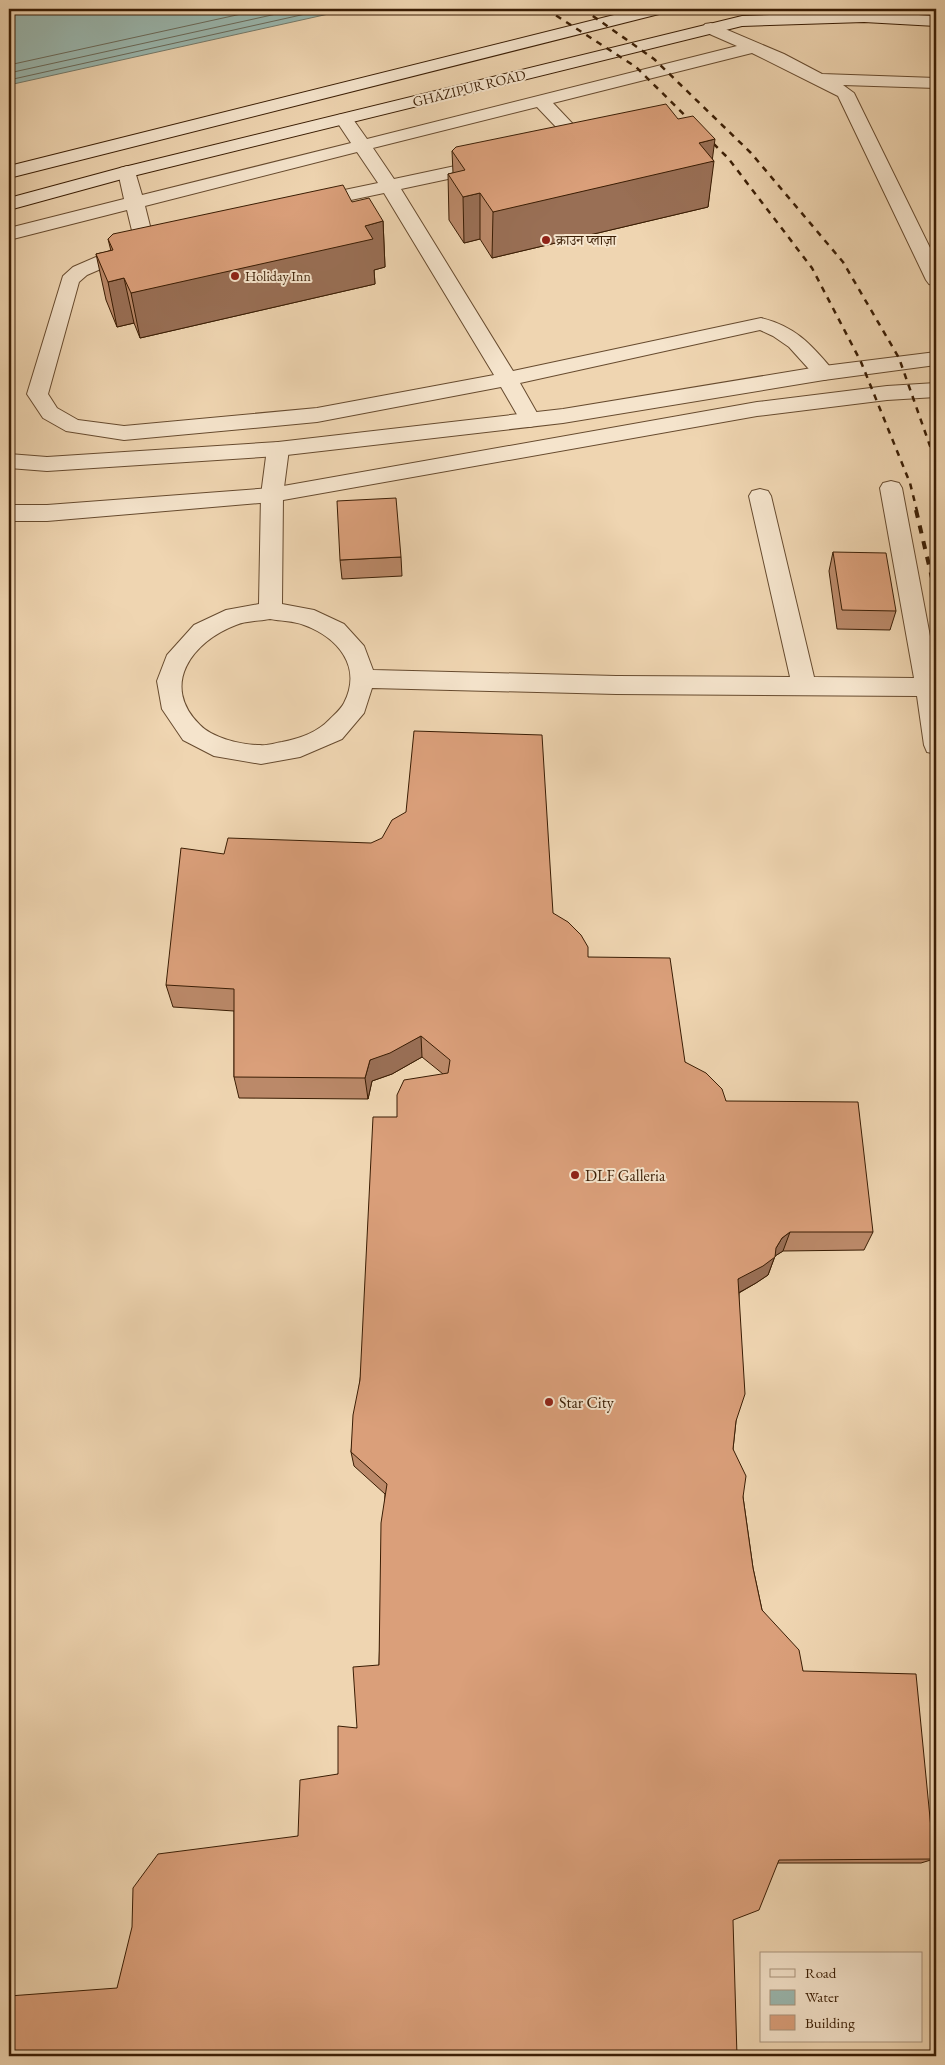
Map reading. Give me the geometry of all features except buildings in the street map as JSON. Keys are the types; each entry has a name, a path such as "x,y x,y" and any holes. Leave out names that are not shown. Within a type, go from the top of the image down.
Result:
{"main road":[{"name":"GHAZIPUR ROAD","path":"9,172 657,9"},
{"name":"GHAZIPUR ROAD","path":"9,206 126,172 742,21 855,17 936,21"},
{"path":"711,28 845,93 936,280"},
{"path":"9,234 753,47"},
{"path":"818,79 936,83"},
{"path":"541,100 583,145"},
{"path":"344,119 389,185 508,379 530,420"},
{"path":"564,149 602,141"},
{"path":"294,206 506,161"},
{"path":"126,172 135,203 154,240 80,271 70,280 38,394 50,413 73,426 124,433 317,415 508,379 761,324 776,328 799,344 824,373"},
{"path":"9,461 47,464 278,448 530,420 824,373 936,358"},
{"path":"9,514 47,513 272,495 757,409 887,393 936,390"},
{"path":"270,611 272,495 278,448"},
{"path":"891,488 928,687 936,745"},
{"path":"760,496 804,685"},
{"path":"270,611 306,616 336,630 356,652 363,679 355,707 333,732 300,748 261,755 223,749 192,733 174,709 169,682 179,654 202,632 234,616 270,611"},
{"path":"363,679 616,685 928,687"}],"water":[{"path":"9,9 351,9 9,85"}],"railway":[{"path":"546,9 636,67 728,158 812,268 861,362 910,483 917,511"},
{"path":"583,9 654,59 751,153 843,262 899,358 936,463"},
{"path":"916,510 936,595"}],"place":[{"name":"क्राउन प्लाज़ा","path":"546,240"},
{"name":"Holiday Inn","path":"235,276"},
{"name":"DLF Galleria","path":"575,1175"},
{"name":"Star City","path":"549,1402"}]}
